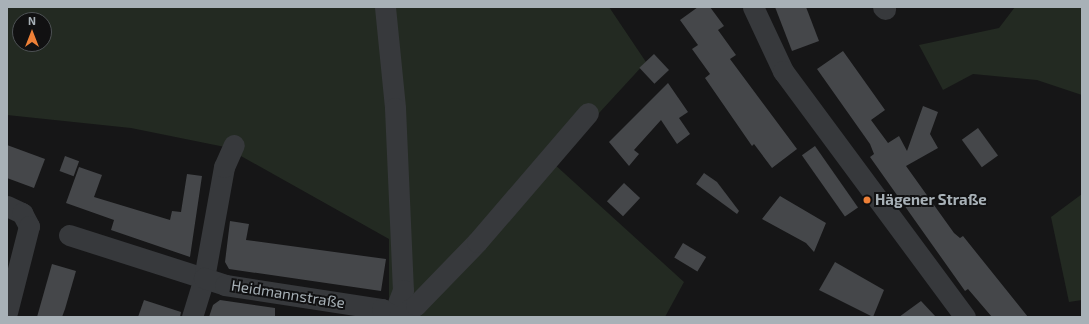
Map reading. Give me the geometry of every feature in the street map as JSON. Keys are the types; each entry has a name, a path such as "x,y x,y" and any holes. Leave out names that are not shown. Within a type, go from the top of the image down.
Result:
{"street":[{"path":"385,7 395,101 403,290 395,317"},
{"path":"753,7 783,71 965,317"},
{"path":"395,317 416,305 477,242 588,113"},
{"path":"192,317 204,278 224,166 234,145"},
{"path":"7,206 22,213 29,226 7,312"},
{"name":"Heidmannstraße","path":"69,235 225,285 382,309 395,317"}],"shaded area":[{"path":"7,7 609,7 646,62 553,163 684,282 665,317 409,317 389,302 389,239 225,147 131,128 7,115"},
{"path":"1015,7 1082,7 1082,95 1037,80 973,74 943,90 919,45 999,28"},
{"path":"1082,194 1082,300 1069,302 1051,217"}],"building":[{"path":"698,7 710,7 724,26 718,30 736,55 730,59 797,149 772,168 754,144 752,146 705,78 710,74 692,49 698,45 680,20"},
{"path":"775,7 806,7 819,41 792,51"},
{"path":"843,51 885,110 871,120 888,143 899,136 907,151 923,106 938,112 930,134 938,148 906,166 954,233 960,238 963,236 1028,317 992,317 968,289 965,291 870,157 874,154 870,144 817,69"},
{"path":"654,54 669,70 654,84 639,68"},
{"path":"668,83 688,112 679,118 690,134 677,144 661,120 634,150 639,154 629,166 609,142"},
{"path":"978,128 998,156 982,167 962,140"},
{"path":"7,145 45,159 34,188 7,178"},
{"path":"815,146 858,207 845,217 802,155"},
{"path":"65,156 79,161 74,176 60,171"},
{"path":"79,167 102,175 94,197 170,220 172,211 181,212 187,174 202,176 190,257 111,230 114,220 66,203"},
{"path":"704,173 717,182 739,211 737,214 696,184"},
{"path":"624,183 640,198 623,216 607,201"},
{"path":"780,196 826,223 814,252 806,243 762,219"},
{"path":"230,221 249,224 246,240 386,259 381,291 229,269 225,262"},
{"path":"683,243 706,257 697,271 674,258"},
{"path":"835,262 884,290 873,317 819,290"},
{"path":"52,264 76,271 62,317 37,317"},
{"path":"144,300 181,312 180,317 138,317"},
{"path":"220,300 275,308 275,317 209,317 213,305"},
{"path":"921,301 936,317 899,317"}],"place":[{"name":"Hägener Straße","path":"867,200"}]}
